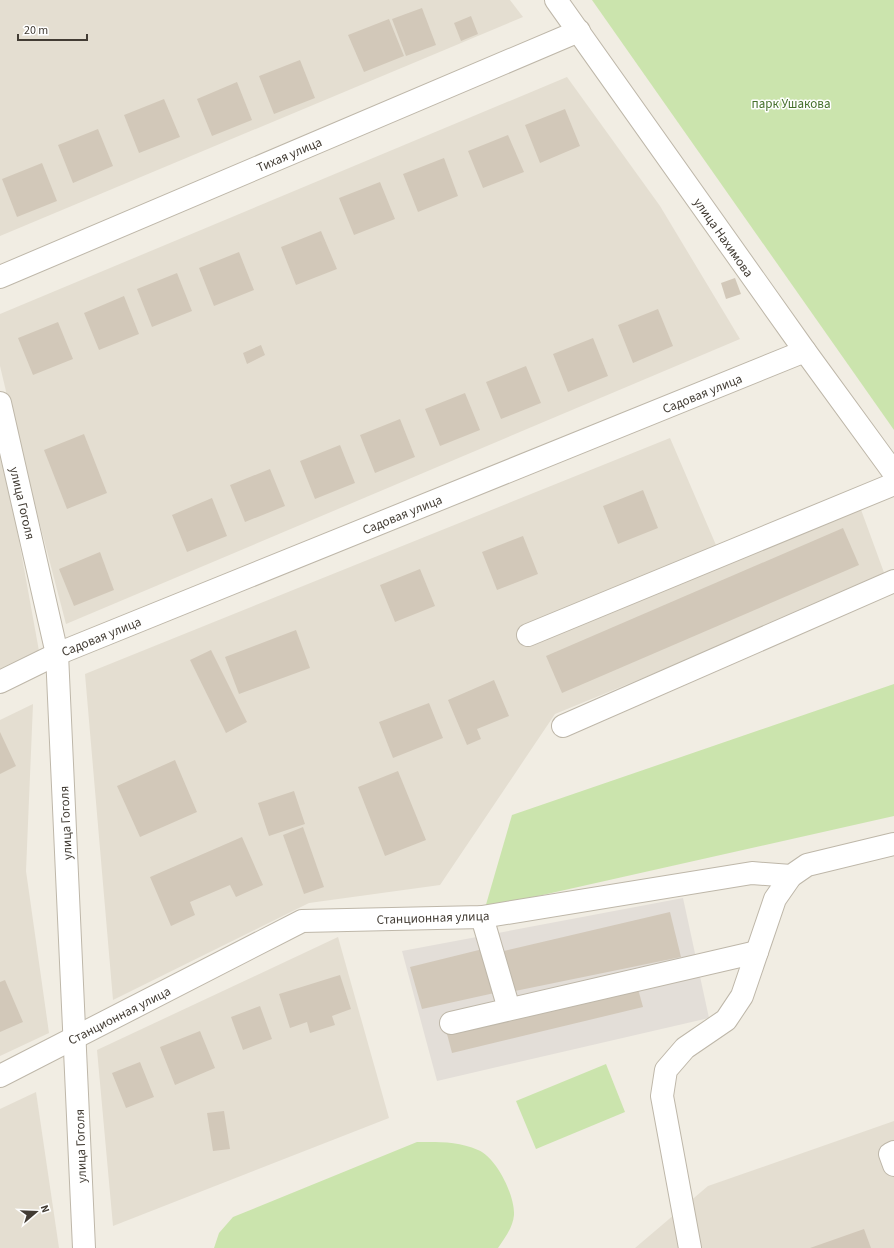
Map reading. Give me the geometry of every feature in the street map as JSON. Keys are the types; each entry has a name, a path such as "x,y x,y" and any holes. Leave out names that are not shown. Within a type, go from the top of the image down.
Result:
{"street":[{"name":"улица Нахимова","path":"556,0 805,351 894,472"},
{"name":"Тихая улица","path":"0,277 578,31"},
{"name":"Садовая улица","path":"0,682 57,654 805,351"},
{"name":"улица Гоголя","path":"0,403 57,654 84,1248"},
{"path":"528,635 894,484"},
{"path":"563,726 894,582"},
{"path":"690,1248 662,1096 666,1070 685,1048 726,1020 742,996 775,899 791,876 807,865 894,844"},
{"name":"Станционная улица","path":"0,1076 302,921 482,916 752,873 791,876"},
{"path":"482,916 509,1009"},
{"path":"451,1023 757,952"},
{"path":"894,1152 890,1154 894,1165"}],"shaded area":[{"path":"0,0 510,0 523,17 0,236"},
{"path":"567,77 660,206 740,339 66,624 0,366 0,314"},
{"path":"670,438 719,552 856,496 886,578 555,714 440,885 309,903 113,1000 85,674"},
{"path":"0,446 8,480 39,651 0,670"},
{"path":"33,704 26,871 49,1033 0,1056 0,720"},
{"path":"683,898 709,1018 437,1081 402,951"},
{"path":"338,937 389,1118 113,1226 97,1050"},
{"path":"36,1092 59,1248 0,1248 0,1109"},
{"path":"894,1121 894,1248 635,1248 708,1186"}],"green space":[{"name":"парк Ушакова","path":"592,0 894,0 894,430"},
{"path":"894,684 894,816 485,908 512,815"},
{"path":"606,1064 625,1112 536,1149 516,1101"},
{"path":"417,1142 448,1143 470,1147 485,1154 498,1168 508,1187 514,1215 510,1228 498,1248 214,1248 219,1233 233,1217"}],"building":[{"path":"422,8 436,45 406,56 392,19"},
{"path":"471,16 478,34 461,41 454,23"},
{"path":"389,19 404,56 364,72 348,35"},
{"path":"300,60 315,98 274,114 259,76"},
{"path":"237,82 252,120 212,136 197,99"},
{"path":"164,99 180,137 139,153 124,115"},
{"path":"565,109 580,146 540,163 525,125"},
{"path":"98,129 113,166 73,183 58,145"},
{"path":"508,135 524,172 483,188 468,151"},
{"path":"444,158 458,196 418,212 403,174"},
{"path":"42,163 57,201 17,217 2,179"},
{"path":"380,182 395,219 354,235 339,198"},
{"path":"321,231 337,269 296,285 281,247"},
{"path":"239,252 254,290 214,306 199,268"},
{"path":"177,273 192,311 152,327 137,289"},
{"path":"735,278 741,294 726,299 721,283"},
{"path":"124,296 139,334 99,350 84,313"},
{"path":"658,309 673,346 633,363 618,325"},
{"path":"58,322 73,359 33,375 18,338"},
{"path":"593,338 608,376 568,392 553,354"},
{"path":"261,345 265,355 247,364 243,353"},
{"path":"526,366 541,403 501,419 486,382"},
{"path":"465,393 480,430 440,446 425,409"},
{"path":"400,419 415,457 375,473 360,435"},
{"path":"84,434 107,493 67,509 44,450"},
{"path":"340,445 355,483 315,499 300,461"},
{"path":"270,469 285,506 245,522 230,485"},
{"path":"643,490 658,528 618,544 603,506"},
{"path":"212,498 227,536 187,552 172,515"},
{"path":"843,528 859,565 562,693 546,656"},
{"path":"523,536 538,574 497,590 482,552"},
{"path":"100,552 114,590 74,606 59,569"},
{"path":"420,569 435,606 395,622 380,585"},
{"path":"296,630 310,668 239,694 225,657"},
{"path":"211,650 247,722 226,733 190,660"},
{"path":"494,680 509,716 477,729 481,739 467,745 448,700"},
{"path":"429,703 443,738 393,758 379,722"},
{"path":"0,732 16,766 0,774"},
{"path":"175,760 197,812 140,837 117,786"},
{"path":"398,771 426,840 385,856 358,787"},
{"path":"294,791 305,824 269,836 258,803"},
{"path":"303,827 324,887 304,894 283,835"},
{"path":"242,837 263,885 236,897 230,885 190,902 195,915 171,926 150,877"},
{"path":"670,912 681,957 515,991 504,951"},
{"path":"487,948 499,992 422,1009 410,967"},
{"path":"340,975 351,1009 332,1016 335,1025 310,1033 307,1022 290,1028 279,994"},
{"path":"5,980 23,1022 0,1032 0,982"},
{"path":"638,989 643,1007 452,1053 447,1034"},
{"path":"260,1006 272,1039 243,1050 231,1017"},
{"path":"200,1031 215,1068 175,1085 160,1047"},
{"path":"140,1062 154,1097 126,1108 112,1073"},
{"path":"224,1111 230,1149 213,1151 207,1113"},
{"path":"864,1229 871,1248 810,1248"}]}
